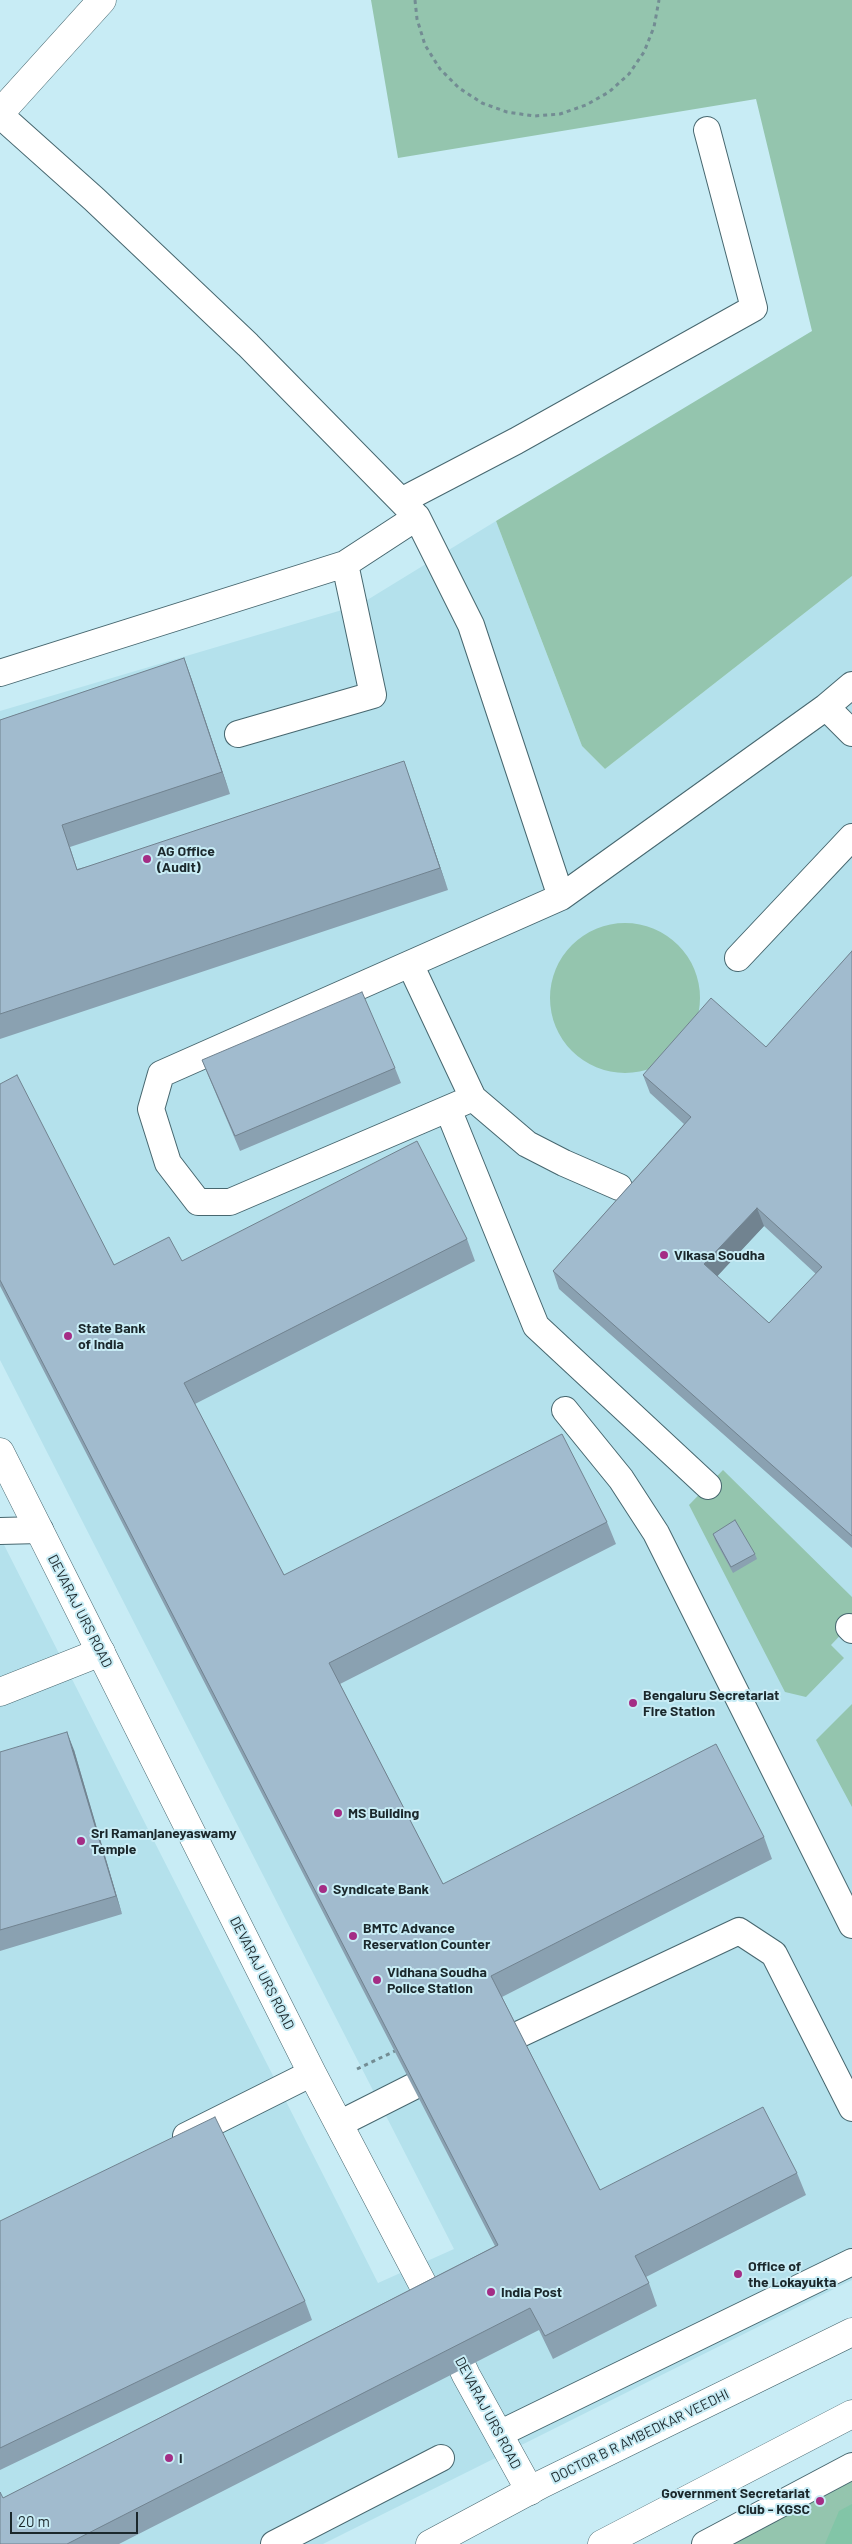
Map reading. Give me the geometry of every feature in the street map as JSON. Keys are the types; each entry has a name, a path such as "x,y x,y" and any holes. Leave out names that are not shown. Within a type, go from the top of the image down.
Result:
{"street":[{"path":"0,114 102,0"},
{"name":"DEVARAJ URS ROAD","path":"0,1452 339,2124 415,2298 466,2375 530,2491"},
{"path":"0,1692 101,1652"},
{"name":"DOCTOR B R AMBEDKAR VEEDHI","path":"430,2544 530,2491 852,2332"},
{"path":"602,2544 852,2414"}],"lane":[{"path":"0,114 248,345 410,508 471,625 561,897"},
{"path":"0,673 345,564 410,508 516,441 754,308 707,130"},
{"path":"238,734 374,695 345,564"},
{"path":"473,1098 230,1202 198,1202 168,1163 151,1109 161,1074 561,897 826,706 852,685"},
{"path":"826,706 852,733"},
{"path":"738,958 852,837"},
{"path":"410,964 473,1098 527,1144 619,1188"},
{"path":"448,1109 536,1326 708,1486"},
{"path":"565,1410 621,1479 656,1532 852,1925"},
{"path":"0,1531 40,1530"},
{"path":"339,2124 520,2034 739,1931 774,1954 852,2108"},
{"path":"165,2147 312,2073"},
{"path":"499,2434 852,2262"},
{"path":"274,2544 441,2458"},
{"path":"705,2544 852,2466"}],"path":[{"path":"415,0 417,19 426,45 440,69 459,88 490,106 507,112 534,116 560,114 586,105 609,92 629,74 644,52 654,27 658,0"},
{"path":"357,2069 395,2051"}],"shaded area":[{"path":"496,521 582,746 605,769 852,576 852,2280 323,2544 0,2544 0,1537 378,2283 454,2249 0,1360 0,711 359,605"}],"green space":[{"path":"371,0 852,0 852,576 605,769 582,746 496,521 812,331 756,99 398,158"},
{"path":"625,923 654,929 678,945 694,969 700,998 694,1027 678,1051 654,1067 625,1073 596,1067 572,1051 556,1027 550,998 556,969 572,945 596,929"},
{"path":"723,1470 852,1597 852,1623 831,1645 844,1658 806,1697 785,1692 689,1505"},
{"path":"852,1704 852,1807 816,1740"},
{"name":"Government Secretariat Club - KGSC","path":"852,2468 852,2544 728,2544"},
{"path":"852,2504 852,2544 825,2544 839,2511"}],"building":[{"path":"184,658 222,772 62,825 77,870 404,761 440,868 0,1014 0,720"},
{"name":"Vikasa Soudha","path":"852,951 852,1536 553,1271 691,1117 643,1075 711,998 766,1047","holes":["757,1208 822,1267 769,1323 704,1264"]},
{"path":"362,992 395,1068 235,1136 202,1060"},
{"name":"MS Building","path":"17,1075 114,1265 169,1237 182,1261 417,1141 467,1239 184,1383 284,1575 562,1434 607,1522 329,1663 443,1884 716,1744 764,1837 491,1976 600,2190 763,2107 797,2173 635,2256 649,2283 545,2336 530,2308 67,2544 0,2544 0,2492 3,2498 498,2245 0,1280 0,1084"},
{"path":"735,1520 755,1554 731,1567 713,1534"},
{"path":"67,1732 116,1896 0,1930 0,1752"},
{"path":"215,2117 305,2301 0,2448 0,2221"}],"place":[{"name":"AG Office (Audit)","path":"147,859"},
{"name":"Vikasa Soudha","path":"664,1255"},
{"name":"State Bank of India","path":"68,1336"},
{"name":"Bengaluru Secretariat Fire Station","path":"633,1703"},
{"name":"MS Building","path":"338,1813"},
{"name":"Sri Ramanjaneyaswamy Temple","path":"81,1841"},
{"name":"Syndicate Bank","path":"323,1889"},
{"name":"BMTC Advance Reservation Counter","path":"353,1936"},
{"name":"Vidhana Soudha Police Station","path":"377,1980"},
{"name":"Office of the Lokayukta","path":"738,2274"},
{"name":"India Post","path":"491,2292"},
{"name":"i","path":"169,2458"},
{"name":"Government Secretariat Club - KGSC","path":"820,2501"}]}
